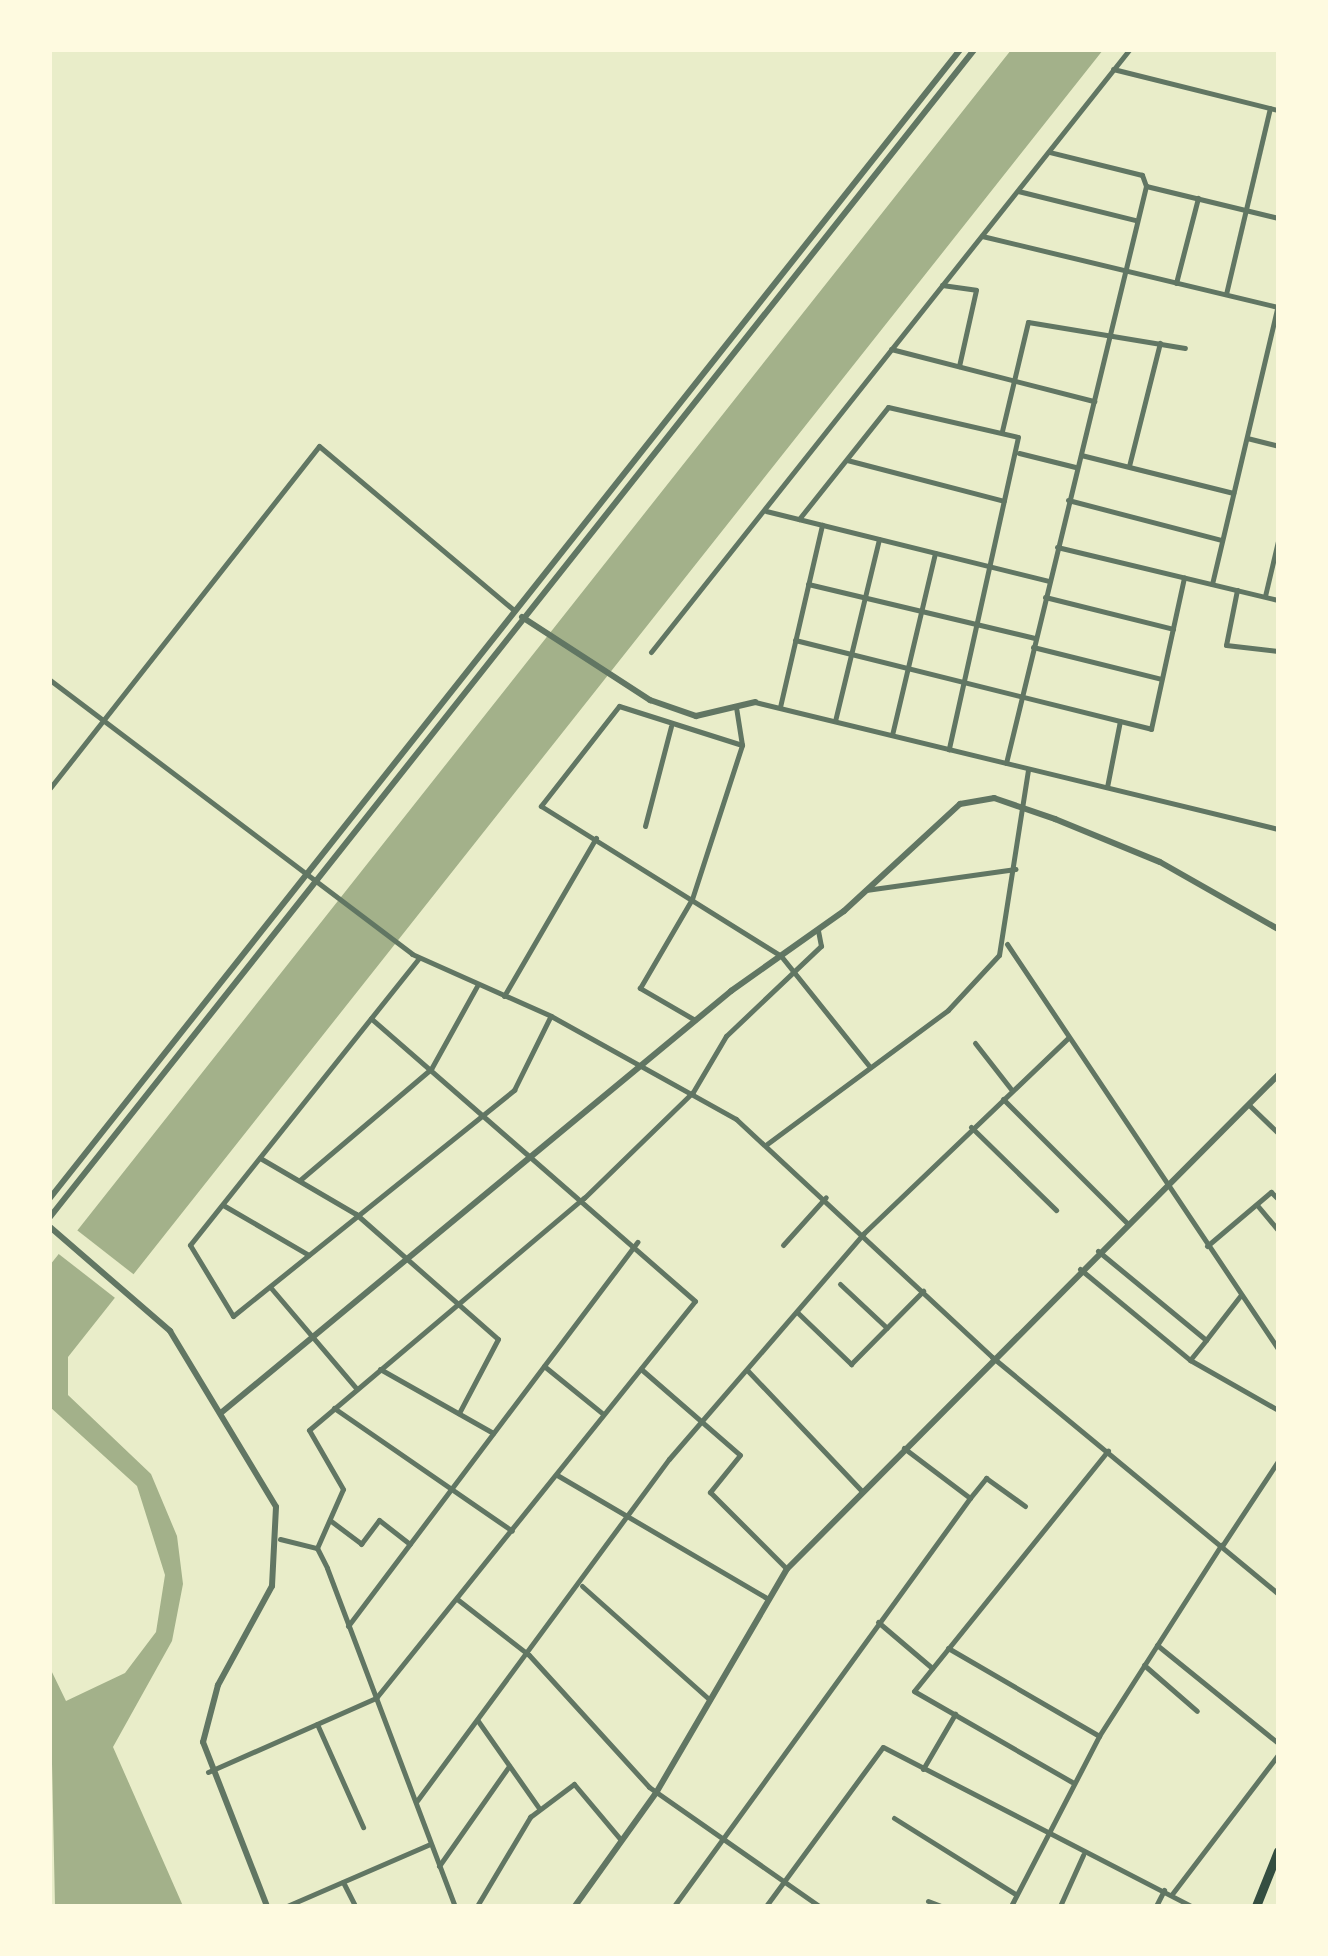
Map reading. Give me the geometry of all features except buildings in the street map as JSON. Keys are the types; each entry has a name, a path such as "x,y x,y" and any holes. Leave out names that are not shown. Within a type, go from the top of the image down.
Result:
{"main road":[{"path":"1256,1906 1278,1851"}],"street":[{"path":"50,1198 960,50"},
{"path":"50,1217 974,50"},
{"path":"651,652 766,512 1129,50"},
{"path":"1113,69 1274,109 1226,294"},
{"path":"1006,763 1146,186 1142,175 1048,152"},
{"path":"1146,186 1278,218"},
{"path":"1018,190 1136,220"},
{"path":"1176,282 1198,198"},
{"path":"982,236 1278,306 1212,584"},
{"path":"942,285 976,290 958,366"},
{"path":"1002,432 1028,322 1185,348"},
{"path":"1129,466 1160,343"},
{"path":"891,349 1094,401"},
{"path":"799,520 888,408 1018,437 1018,453 949,749"},
{"path":"1246,438 1278,446"},
{"path":"50,788 319,446 536,630 631,691 696,716 755,702 1278,829"},
{"path":"1018,453 1075,467"},
{"path":"1080,455 1233,493"},
{"path":"846,460 1004,501"},
{"path":"1068,500 1222,540"},
{"path":"766,512 1049,581"},
{"path":"780,708 822,525"},
{"path":"834,721 879,539"},
{"path":"1265,596 1278,541"},
{"path":"1057,547 1278,600"},
{"path":"892,734 935,553"},
{"path":"795,640 1151,729 1184,578"},
{"path":"808,584 1035,638"},
{"path":"1237,590 1226,645 1278,651"},
{"path":"1045,597 1173,629"},
{"path":"1033,647 1162,679"},
{"path":"50,680 108,715 308,876 418,958 551,1016 644,1065 693,1092 767,1144 992,1357 1278,1594"},
{"path":"742,745 671,726 619,706 542,806 781,956 797,969 869,1066"},
{"path":"696,1021 640,988 692,899 742,745 736,708"},
{"path":"1107,787 1120,722"},
{"path":"645,826 671,726"},
{"path":"767,1144 948,1010 1006,944 1028,769"},
{"path":"222,1412 696,1021 818,931 960,804 994,798 1022,807 1160,862 1278,929"},
{"path":"504,996 596,838"},
{"path":"866,890 1016,869"},
{"path":"454,1906 317,1548 343,1490 309,1430 584,1198 693,1092 726,1036 820,946 818,931"},
{"path":"1006,944 1278,1349"},
{"path":"418,958 190,1245 233,1316 272,1288 482,1111 514,1090 551,1016"},
{"path":"300,1180 431,1069 477,985"},
{"path":"208,1772 376,1698 557,1475 694,1293 371,1018"},
{"path":"416,1802 629,1520 797,1312 864,1234 1068,1038"},
{"path":"975,1043 1011,1089"},
{"path":"575,1906 656,1793 787,1569 992,1357 1278,1075"},
{"path":"1003,1098 1127,1223"},
{"path":"1249,1104 1278,1133"},
{"path":"971,1128 1056,1210"},
{"path":"260,1158 356,1214 498,1339 459,1413"},
{"path":"1207,1246 1271,1192 1278,1199"},
{"path":"783,1245 826,1197"},
{"path":"222,1205 308,1254"},
{"path":"1257,1205 1278,1230"},
{"path":"50,1227 138,1298 222,1412 263,1478 280,1539 272,1586 208,1715 208,1772 267,1906"},
{"path":"348,1626 636,1242"},
{"path":"1098,1251 1206,1340"},
{"path":"1080,1269 1190,1360 1278,1410"},
{"path":"840,1284 887,1328"},
{"path":"272,1288 356,1388"},
{"path":"797,1312 852,1364 922,1290"},
{"path":"1190,1360 1240,1296"},
{"path":"544,1366 604,1414"},
{"path":"380,1369 494,1433"},
{"path":"640,1369 740,1455 710,1492 787,1569"},
{"path":"748,1371 862,1491"},
{"path":"334,1408 454,1485 512,1531"},
{"path":"904,1448 970,1498"},
{"path":"1072,1782 914,1691 1108,1451"},
{"path":"1011,1906 1099,1736 1278,1461"},
{"path":"557,1475 768,1599"},
{"path":"674,1906 720,1836 986,1478 1025,1506"},
{"path":"330,1521 360,1544 379,1520 410,1544"},
{"path":"280,1539 317,1548"},
{"path":"582,1586 710,1700"},
{"path":"458,1599 529,1655 656,1793 819,1906"},
{"path":"878,1622 932,1668"},
{"path":"1157,1645 1278,1743"},
{"path":"948,1648 1099,1736"},
{"path":"1144,1665 1197,1711"},
{"path":"923,1769 955,1714"},
{"path":"478,1720 539,1808"},
{"path":"317,1724 363,1827"},
{"path":"766,1906 883,1748 1083,1855 1191,1906"},
{"path":"1172,1894 1278,1754"},
{"path":"439,1866 509,1766"},
{"path":"477,1906 539,1808 574,1784 621,1840"},
{"path":"894,1818 1015,1894"},
{"path":"288,1906 430,1844"},
{"path":"1060,1906 1083,1855"},
{"path":"343,1882 355,1906"},
{"path":"1156,1906 1164,1890"},
{"path":"928,1901 941,1906"}],"shaded area":[{"path":"1011,50 1103,50 68,1357 68,1395 151,1474 177,1536 183,1584 172,1641 113,1747 183,1906 55,1906 50,1668 66,1701 125,1673 156,1632 165,1575 137,1486 50,1407 50,1265"}],"pier":[{"path":"73,1227 138,1278 120,1302 55,1251"}]}
